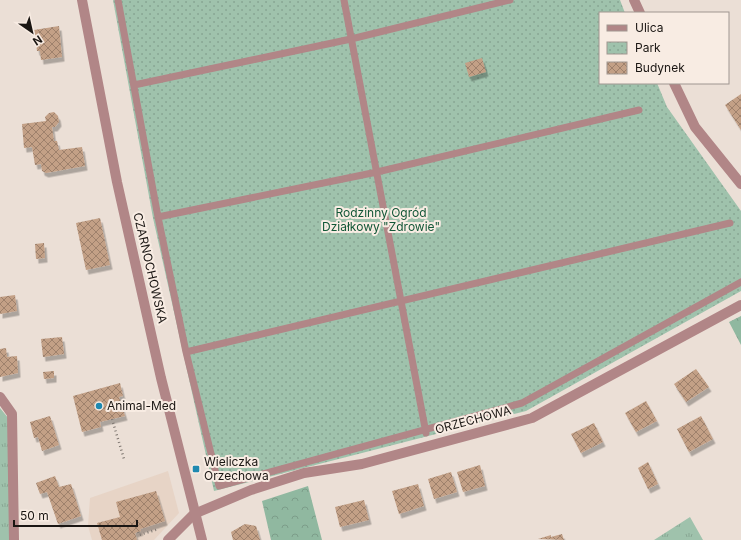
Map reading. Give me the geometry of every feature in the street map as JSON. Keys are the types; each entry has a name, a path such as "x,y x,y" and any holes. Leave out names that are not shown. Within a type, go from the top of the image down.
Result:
{"street":[{"name":"CZARNOCHOWSKA","path":"82,0 117,182 161,378 194,514 202,540"},
{"path":"634,0 640,12"},
{"path":"674,84 695,127 741,184"},
{"name":"ORZECHOWA","path":"194,514 251,490 304,473 362,464 532,418 741,305"},
{"path":"0,397 12,414 14,540"},
{"path":"166,536 194,514"}],"lane":[{"path":"118,0 158,217 186,352 219,486 426,431 522,403 741,282"},
{"path":"344,0 426,431"},
{"path":"134,85 351,39 510,0"},
{"path":"158,217 377,172 639,110"},
{"path":"186,352 730,223"}],"path":[{"path":"112,419 124,459"},
{"path":"138,532 139,535 159,529 166,536"}],"shaded area":[{"path":"168,471 179,513 154,540 92,540 88,526 90,498"}],"green space":[{"name":"Rodzinny Ogród Działkowy \"Zdrowie\"","path":"113,0 620,0 625,12 599,12 599,84 657,84 667,107 741,211 741,291 526,411 214,491 153,218"},
{"path":"741,316 741,345 729,322"},
{"path":"0,408 9,419 10,540 0,540"},
{"path":"308,486 322,540 271,540 262,501"},
{"path":"690,517 703,540 654,540"}],"building":[{"path":"59,26 62,57 41,60 40,51 37,51 34,30"},
{"path":"482,58 486,72 469,77 465,63"},
{"path":"741,94 741,130 725,105"},
{"path":"54,112 58,116 59,122 55,127 52,127 54,141 57,141 59,150 82,147 85,166 46,173 42,171 41,164 35,165 32,147 24,148 22,124 46,121 45,117 49,113"},
{"path":"100,218 110,265 86,270 76,223"},
{"path":"44,243 45,258 36,259 35,244"},
{"path":"15,295 17,311 0,314 0,297"},
{"path":"62,337 64,354 43,357 41,339"},
{"path":"6,348 7,357 17,356 18,373 0,377 0,349"},
{"path":"696,369 709,387 686,402 674,384"},
{"path":"54,371 54,378 44,379 43,372"},
{"name":"Animal-Med","path":"120,383 123,396 119,397 125,416 100,422 101,427 82,432 73,396"},
{"path":"646,401 657,421 636,432 625,413"},
{"path":"50,416 59,445 42,451 38,437 34,438 30,422"},
{"path":"701,416 713,439 689,452 677,429"},
{"path":"594,423 603,442 581,453 571,434"},
{"path":"648,462 658,484 648,489 638,468"},
{"path":"480,465 485,486 463,492 457,472"},
{"path":"451,472 457,492 434,499 428,479"},
{"path":"55,476 59,487 71,484 81,516 58,524 47,492 40,494 36,483"},
{"path":"418,484 424,506 399,514 392,491"},
{"path":"156,491 165,521 140,529 141,531 135,533 137,540 102,540 97,523 120,517 116,502"},
{"path":"364,500 369,520 340,527 335,507"},
{"path":"245,524 256,526 260,540 233,540 231,532"},
{"path":"562,534 564,540 538,539 551,535 551,537"}],"place":[{"name":"Animal-Med","path":"99,406"},
{"name":"Wieliczka Orzechowa","path":"196,469"}]}
